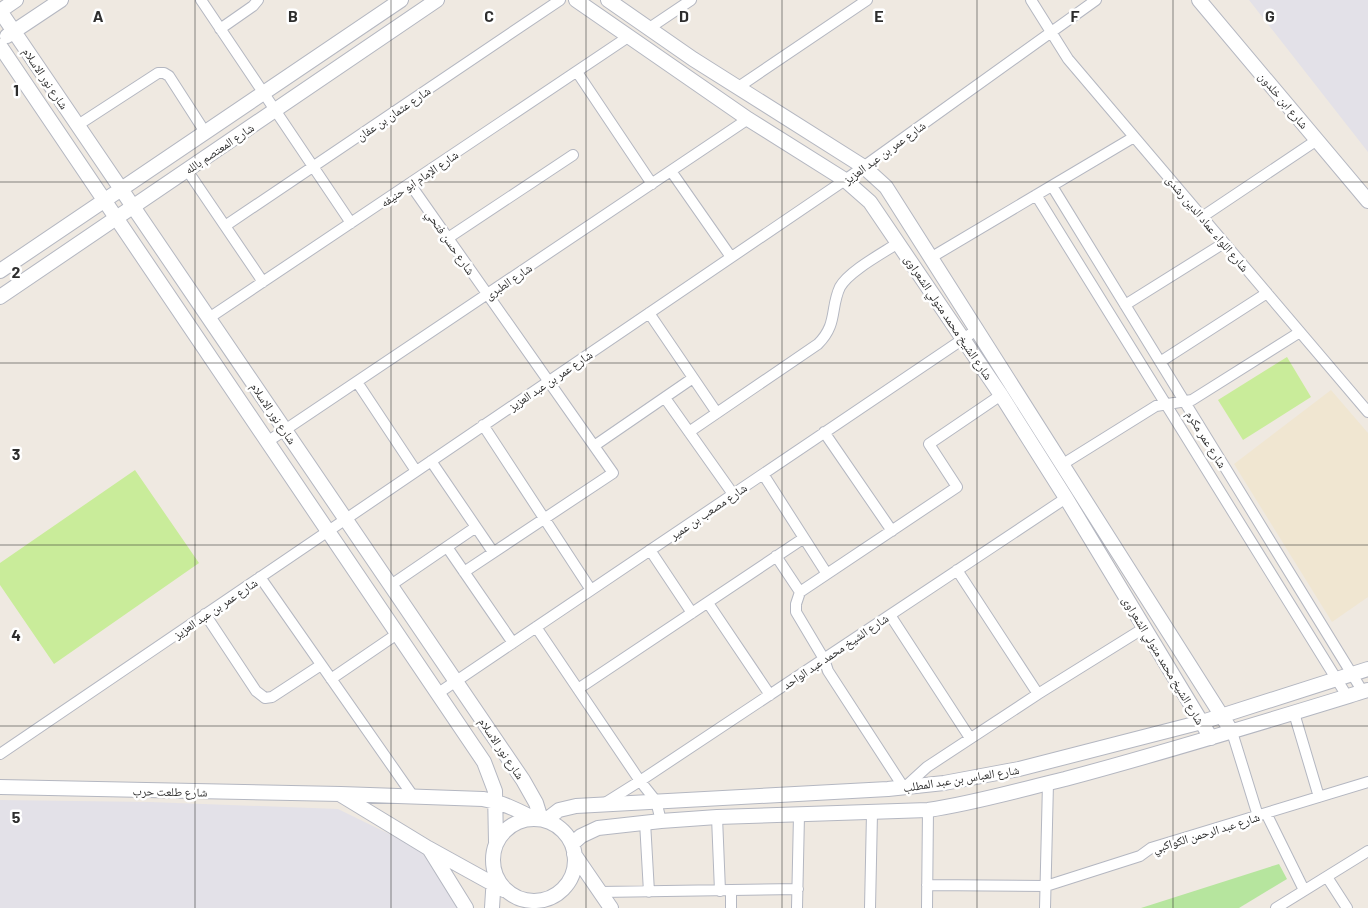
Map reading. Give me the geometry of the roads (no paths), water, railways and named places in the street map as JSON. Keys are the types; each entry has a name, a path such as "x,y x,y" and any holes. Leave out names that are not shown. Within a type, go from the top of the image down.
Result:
{"street":[{"path":"0,11 16,0"},
{"path":"0,41 61,0"},
{"path":"201,0 351,223"},
{"path":"220,29 253,6 258,0"},
{"name":"شارع المعتصم بالله","path":"0,271 401,0"},
{"name":"شارع المعتصم بالله","path":"0,297 437,0"},
{"name":"شارع عثمان بن عفان","path":"225,226 560,0"},
{"name":"شارع الشيخ محمد متولي الشعراوى","path":"576,0 748,119 845,180 870,202 1001,395 1066,498 1211,738"},
{"name":"شارع الشيخ محمد متولي الشعراوى","path":"608,0 737,88 864,167 879,179 892,194 1232,732"},
{"path":"648,29 691,0"},
{"path":"737,88 867,0"},
{"name":"شارع اللواء عماد الدين رشدى","path":"1031,0 1068,59 1367,408"},
{"name":"شارع عمر بن عبد العزيز","path":"0,754 864,167 1096,0"},
{"name":"شارع ابن خلدون","path":"1199,0 1368,201"},
{"name":"شارع نور الاسلام","path":"0,11 528,787 536,803 540,820"},
{"name":"شارع الإمام ابو حنيفه","path":"210,318 628,37"},
{"name":"شارع نور الاسلام","path":"0,46 484,762 495,791 496,842"},
{"path":"577,72 652,184"},
{"path":"78,125 158,73 164,73 169,76 206,132"},
{"name":"شارع الطبرى","path":"267,442 748,119"},
{"path":"932,257 1134,137"},
{"path":"1202,217 1317,140"},
{"path":"448,238 573,155"},
{"path":"188,170 263,282"},
{"path":"671,171 731,257"},
{"name":"شارع حسن فتحي","path":"410,184 613,473 544,518"},
{"name":"شارع عمر مكرم","path":"1052,186 1352,674 1365,691"},
{"name":"شارع عمر مكرم","path":"1036,195 1347,696"},
{"path":"689,432 818,344 830,329 838,294 843,283 852,274 898,243"},
{"path":"1125,305 1224,243"},
{"path":"1160,362 1267,293"},
{"path":"648,313 717,413"},
{"name":"شارع مصعب بن عمير","path":"438,694 978,329"},
{"path":"1063,464 1156,406 1192,400 1300,332"},
{"path":"594,446 693,378"},
{"path":"357,382 416,471"},
{"path":"1001,395 929,444 957,487 800,592 796,604 796,612 824,659 828,670 904,788 927,767 970,738 1144,628"},
{"path":"665,398 733,494"},
{"path":"483,426 591,590"},
{"path":"824,432 892,531"},
{"path":"431,461 493,552"},
{"path":"763,474 827,574"},
{"name":"شارع الشيخ محمد عبد الواحد","path":"604,804 1066,498"},
{"path":"464,572 544,518"},
{"path":"391,586 476,527"},
{"path":"578,689 804,538"},
{"path":"447,547 513,643"},
{"path":"650,550 692,614"},
{"path":"776,556 800,592"},
{"path":"957,570 1038,694"},
{"path":"260,577 412,796"},
{"path":"708,603 770,695"},
{"path":"205,614 261,696 272,697 321,665"},
{"path":"890,615 970,738"},
{"path":"536,627 656,802 661,821"},
{"path":"331,679 397,634"},
{"name":"شارع العباس بن عبد المطلب","path":"540,820 564,808 604,804 904,788 944,783 1019,769 1202,722 1368,669"},
{"name":"شارع العباس بن عبد المطلب","path":"573,849 581,836 592,830 645,822 717,817 928,810 988,799 1126,763 1365,691"},
{"path":"1294,713 1319,798"},
{"path":"1232,732 1262,815 1304,890"},
{"name":"شارع عبد الرحمن الكواكبي","path":"927,885 1046,886 1140,856 1151,848 1368,782"},
{"path":"1045,908 1048,783"},
{"name":"شارع طلعت حرب","path":"2,784 482,799 496,801 540,820"},
{"path":"341,794 428,848 494,877 511,894 533,908"},
{"path":"927,908 928,810"},
{"path":"870,908 872,813"},
{"path":"797,908 799,815"},
{"path":"717,817 720,891"},
{"path":"492,908 496,842 502,834 516,823 540,820 561,829 611,908"},
{"path":"645,822 649,892"},
{"path":"428,848 466,908"},
{"path":"553,908 568,882 575,863 573,849"},
{"path":"1276,908 1368,851"},
{"path":"1327,877 1348,908"},
{"path":"511,894 529,901 544,900 558,893 568,882"},
{"path":"730,908 731,890"},
{"path":"600,892 798,890"}]}
